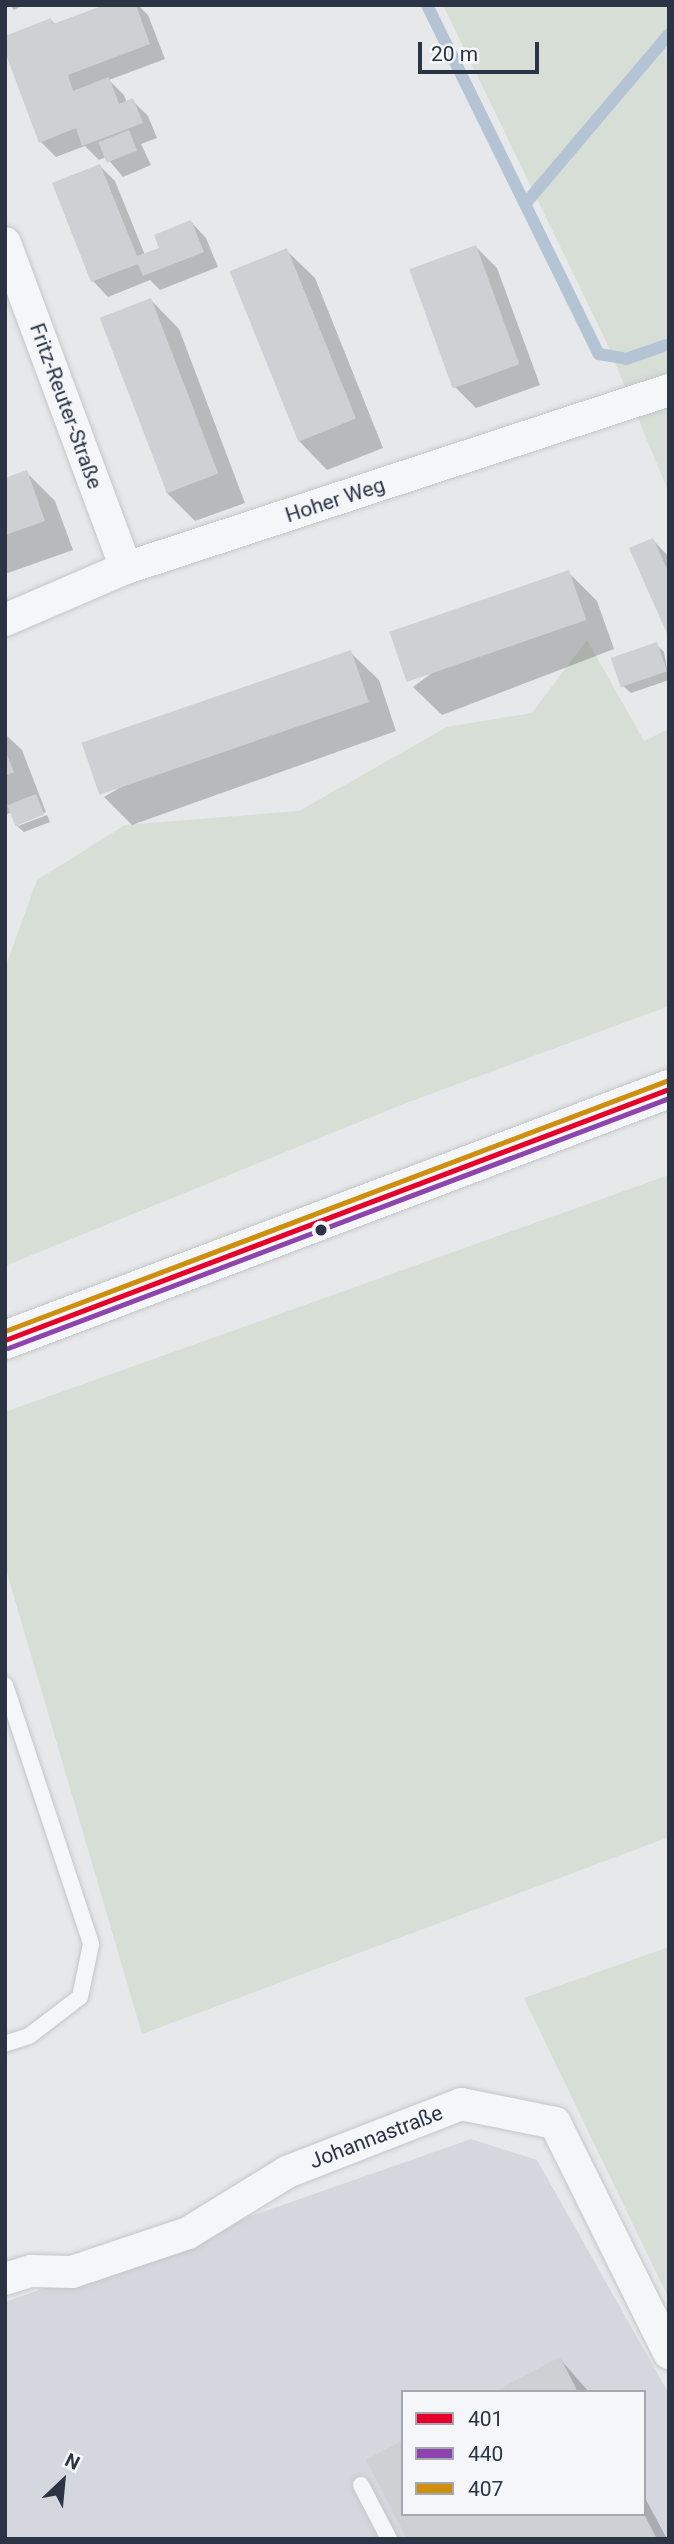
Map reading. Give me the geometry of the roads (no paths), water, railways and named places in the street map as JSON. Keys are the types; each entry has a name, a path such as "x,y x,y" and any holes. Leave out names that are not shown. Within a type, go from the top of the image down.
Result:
{"street":[{"name":"Fritz-Reuter-Straße","path":"5,243 126,568"},
{"name":"Hoher Weg","path":"5,620 126,568 669,390"},
{"path":"5,1340 669,1089"},
{"name":"Johannastraße","path":"5,2279 32,2271 72,2272 188,2233 287,2172 461,2104 555,2123 669,2353"}],"lane":[{"path":"5,1685 91,1944 80,1997 29,2036 5,2044"},
{"path":"361,2485 389,2539"}],"waterway":[{"path":"427,5 599,354 626,359 669,344"},
{"path":"525,204 669,34"}]}
